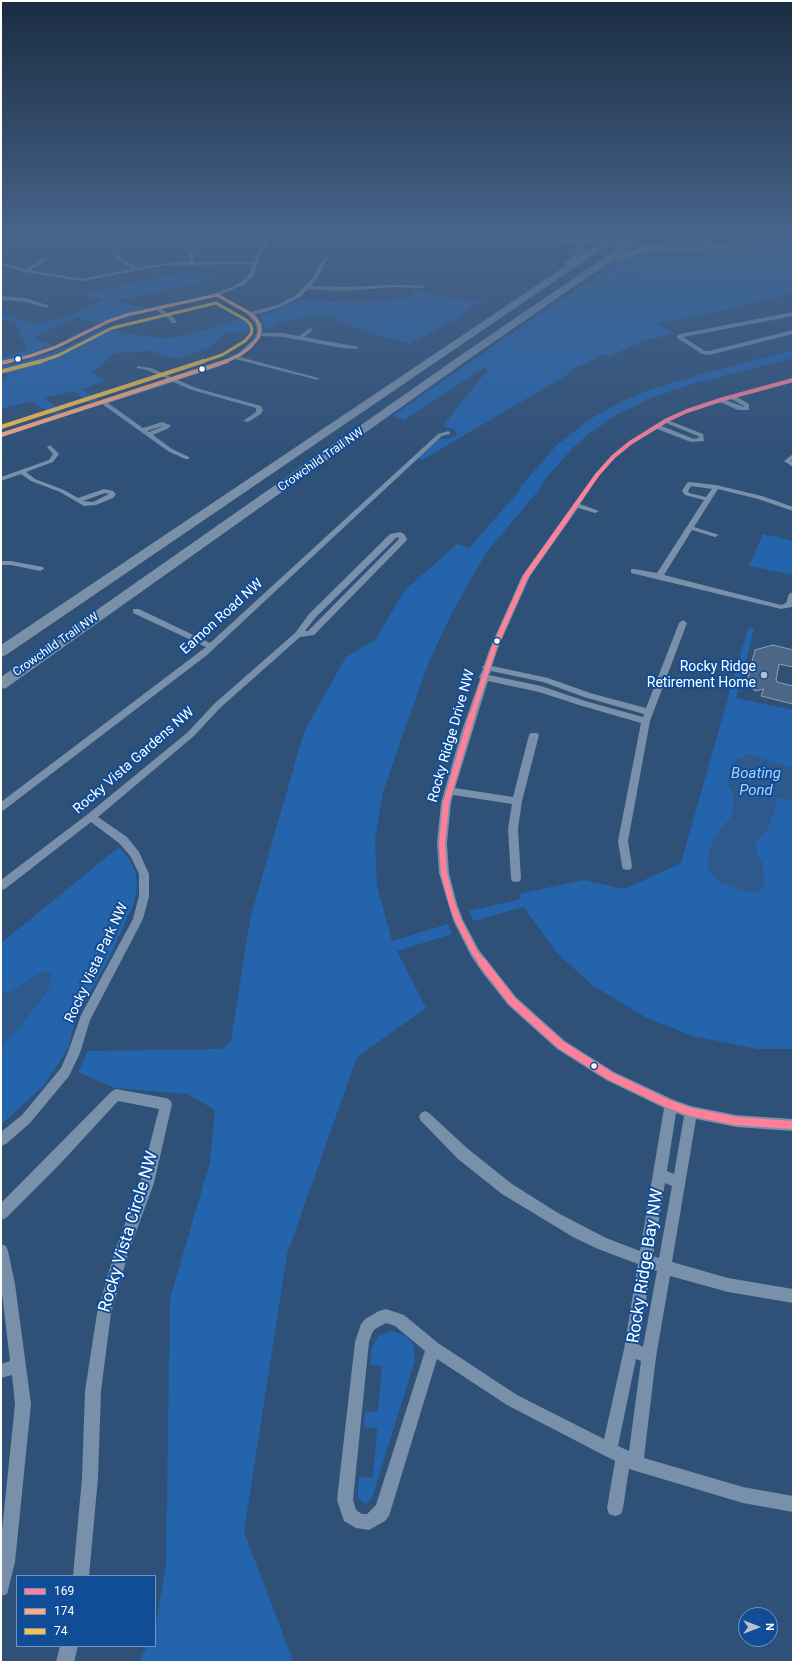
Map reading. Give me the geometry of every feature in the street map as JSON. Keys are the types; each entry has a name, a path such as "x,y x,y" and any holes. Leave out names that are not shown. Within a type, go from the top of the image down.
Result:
{"highway":[{"name":"Crowchild Trail NW","path":"1,684 391,411 465,357 530,314"},
{"name":"Crowchild Trail NW","path":"1,652 499,315"}],"street":[{"path":"1,363 49,350 71,341 110,321 136,314"},
{"path":"165,314 174,322"},
{"path":"1,435 215,366 235,358 250,347 259,334 259,324 251,314"},
{"path":"793,314 680,336 680,338 704,353 709,353 793,332"},
{"path":"780,316 787,320"},
{"path":"300,338 310,330"},
{"path":"259,334 300,338 356,348"},
{"path":"235,358 316,379"},
{"path":"139,367 150,369 194,389 259,407 260,410 258,413 246,421"},
{"name":"Rocky Ridge Drive NW","path":"793,380 720,400 687,411 656,426 613,457 597,475 526,576 486,667 450,791 442,829 444,873 448,889 458,920 475,953 486,969 517,1006 561,1045 610,1076 691,1112 736,1121 793,1125"},
{"path":"720,400 740,409 747,409 747,405 732,397"},
{"path":"103,402 174,453 187,458"},
{"path":"656,426 693,441 702,440 701,435 665,422"},
{"name":"Eamon Road NW","path":"1,807 63,761 211,646 440,435 448,434"},
{"path":"1,480 47,463 54,458 55,452 50,448"},
{"path":"793,456 787,461 793,465"},
{"path":"22,472 33,480 79,500"},
{"path":"708,499 687,494 685,491 689,484 716,487 760,497 793,509"},
{"path":"659,576 716,487"},
{"path":"576,505 595,511"},
{"path":"691,528 715,535"},
{"name":"Rocky Vista Gardens NW","path":"1,886 91,817 191,734 217,706 298,635 312,616 387,541 393,536 400,534 403,539 311,633 298,635"},
{"path":"1,563 11,563 40,568"},
{"path":"634,571 781,607 789,605 793,594"},
{"path":"136,611 211,646"},
{"path":"627,866 623,841 647,716 683,623"},
{"path":"486,667 545,680 584,699"},
{"path":"483,677 584,699 647,716"},
{"path":"541,689 545,680"},
{"path":"516,878 513,829 517,801 534,735"},
{"path":"450,791 517,801"},
{"name":"Rocky Vista Park NW","path":"1,1140 26,1119 65,1072 74,1053 85,1019 138,919 144,896 144,874 135,855 123,840 91,817"},
{"name":"Rocky Vista Circle NW","path":"1,1213 55,1160 116,1095 166,1104 147,1183 122,1251 104,1313 93,1391 90,1478 81,1575"},
{"name":"Rocky Ridge Bay NW","path":"623,1457 631,1349 671,1104"},
{"name":"Rocky Ridge Bay NW","path":"623,1457 649,1357 691,1112"},
{"path":"425,1117 468,1159 507,1189 553,1218 603,1244 664,1267 728,1284 793,1296"},
{"name":"Rocky Ridge Bay NW","path":"660,1174 678,1182"},
{"path":"1,1251 8,1284 23,1404 7,1562 1,1588"},
{"path":"433,1348 383,1510 379,1516 369,1522 356,1520 350,1515 345,1500 362,1342 366,1329 374,1320 393,1317 399,1320 433,1348 512,1400 623,1457 743,1495 793,1504"},
{"name":"Rocky Ridge Bay NW","path":"631,1349 649,1357"},
{"path":"1,1371 18,1366"},
{"path":"615,1508 623,1457"},
{"path":"66,1662 69,1647"}],"shaded area":[{"path":"1,314 36,324 64,318 74,314 124,314 97,323 77,317 34,337 53,345 35,353 1,361 1,357 28,350 15,322 1,318"},
{"path":"267,314 464,314 459,318 409,344 359,329 334,318 319,315 284,321 267,331 260,316"},
{"path":"540,314 708,314 657,324 676,334 644,341 609,356 603,354 574,368 572,372 422,460 418,458 438,440 454,437 457,434 455,430 443,426 488,369 484,368 404,420 392,416"},
{"path":"245,317 251,324 252,331 224,333 210,347 177,359 150,351 114,353 100,367 91,371 105,381 82,389 98,400 90,403 74,391 45,398 63,412 54,415 32,401 1,409 1,379 8,376 1,367 51,353 75,343 105,327 123,333 162,338 184,336"},
{"path":"793,350 793,358 689,385 649,399 618,414 587,435 572,449 545,479 538,491 486,553 453,611 430,659 383,792 375,839 377,886 392,941 448,924 452,934 397,951 426,1008 357,1057 287,1254 244,1532 292,1658 292,1662 139,1662 146,1647 156,1647 156,1622 166,1565 170,1299 210,1162 215,1110 187,1094 115,1088 78,1072 88,1051 222,1049 231,1041 250,919 304,732 346,657 375,640 405,590 457,544 469,548 522,488 520,487 557,445 590,419 623,401 654,388"},
{"path":"763,534 793,541 793,575 749,566"},
{"path":"748,628 754,629 736,698 793,710 793,1049 758,1049 693,1036 645,1017 592,985 556,952 524,907 473,921 469,911 521,899 519,894 583,880 625,889 681,863"},
{"path":"119,847 131,862 136,874 137,888 134,903 107,963 79,1012 71,1035 69,1047 44,1085 1,1125 1,943"},
{"path":"391,1331 402,1334 411,1341 414,1347 415,1360 372,1498 367,1503 364,1503 359,1499 358,1495 359,1477 373,1478 377,1428 364,1427 365,1411 378,1412 382,1366 370,1365 372,1347 379,1336"}],"water":[{"name":"Boating Pond","path":"749,754 793,768 793,802 785,798 776,799 777,804 767,830 755,844 758,857 762,862 765,881 760,891 744,892 717,881 709,870 707,861 713,838 731,817 734,796 727,782 731,767 737,758 743,758"},
{"path":"44,971 52,973 48,991 16,1032 1,1047 1,992 8,992"}],"building":[{"name":"Rocky Ridge Retirement Home","path":"773,645 793,650 793,667 779,664 776,680 777,682 793,686 793,704 761,696 764,689 755,691 747,682 755,650"}],"transit line":[{"name":"174","path":"1,363 30,356 56,347 109,321 133,314"},
{"name":"74","path":"3,371 32,364 59,355 112,328 170,314"},
{"name":"74","path":"1,427 222,355 237,347 251,334 252,329 250,324 235,314"},
{"name":"174","path":"1,435 225,362 241,354 258,338 260,329 257,320 250,314"},
{"name":"169","path":"793,380 720,400 687,411 667,420 630,443 613,457 597,475 526,576 494,648 466,733 446,803 442,843 444,873 452,904 458,920 475,953 512,1001 561,1045 610,1076 671,1105 691,1112 736,1121 793,1125"}],"place":[{"name":"Rocky Ridge Retirement Home","path":"764,675"}]}
